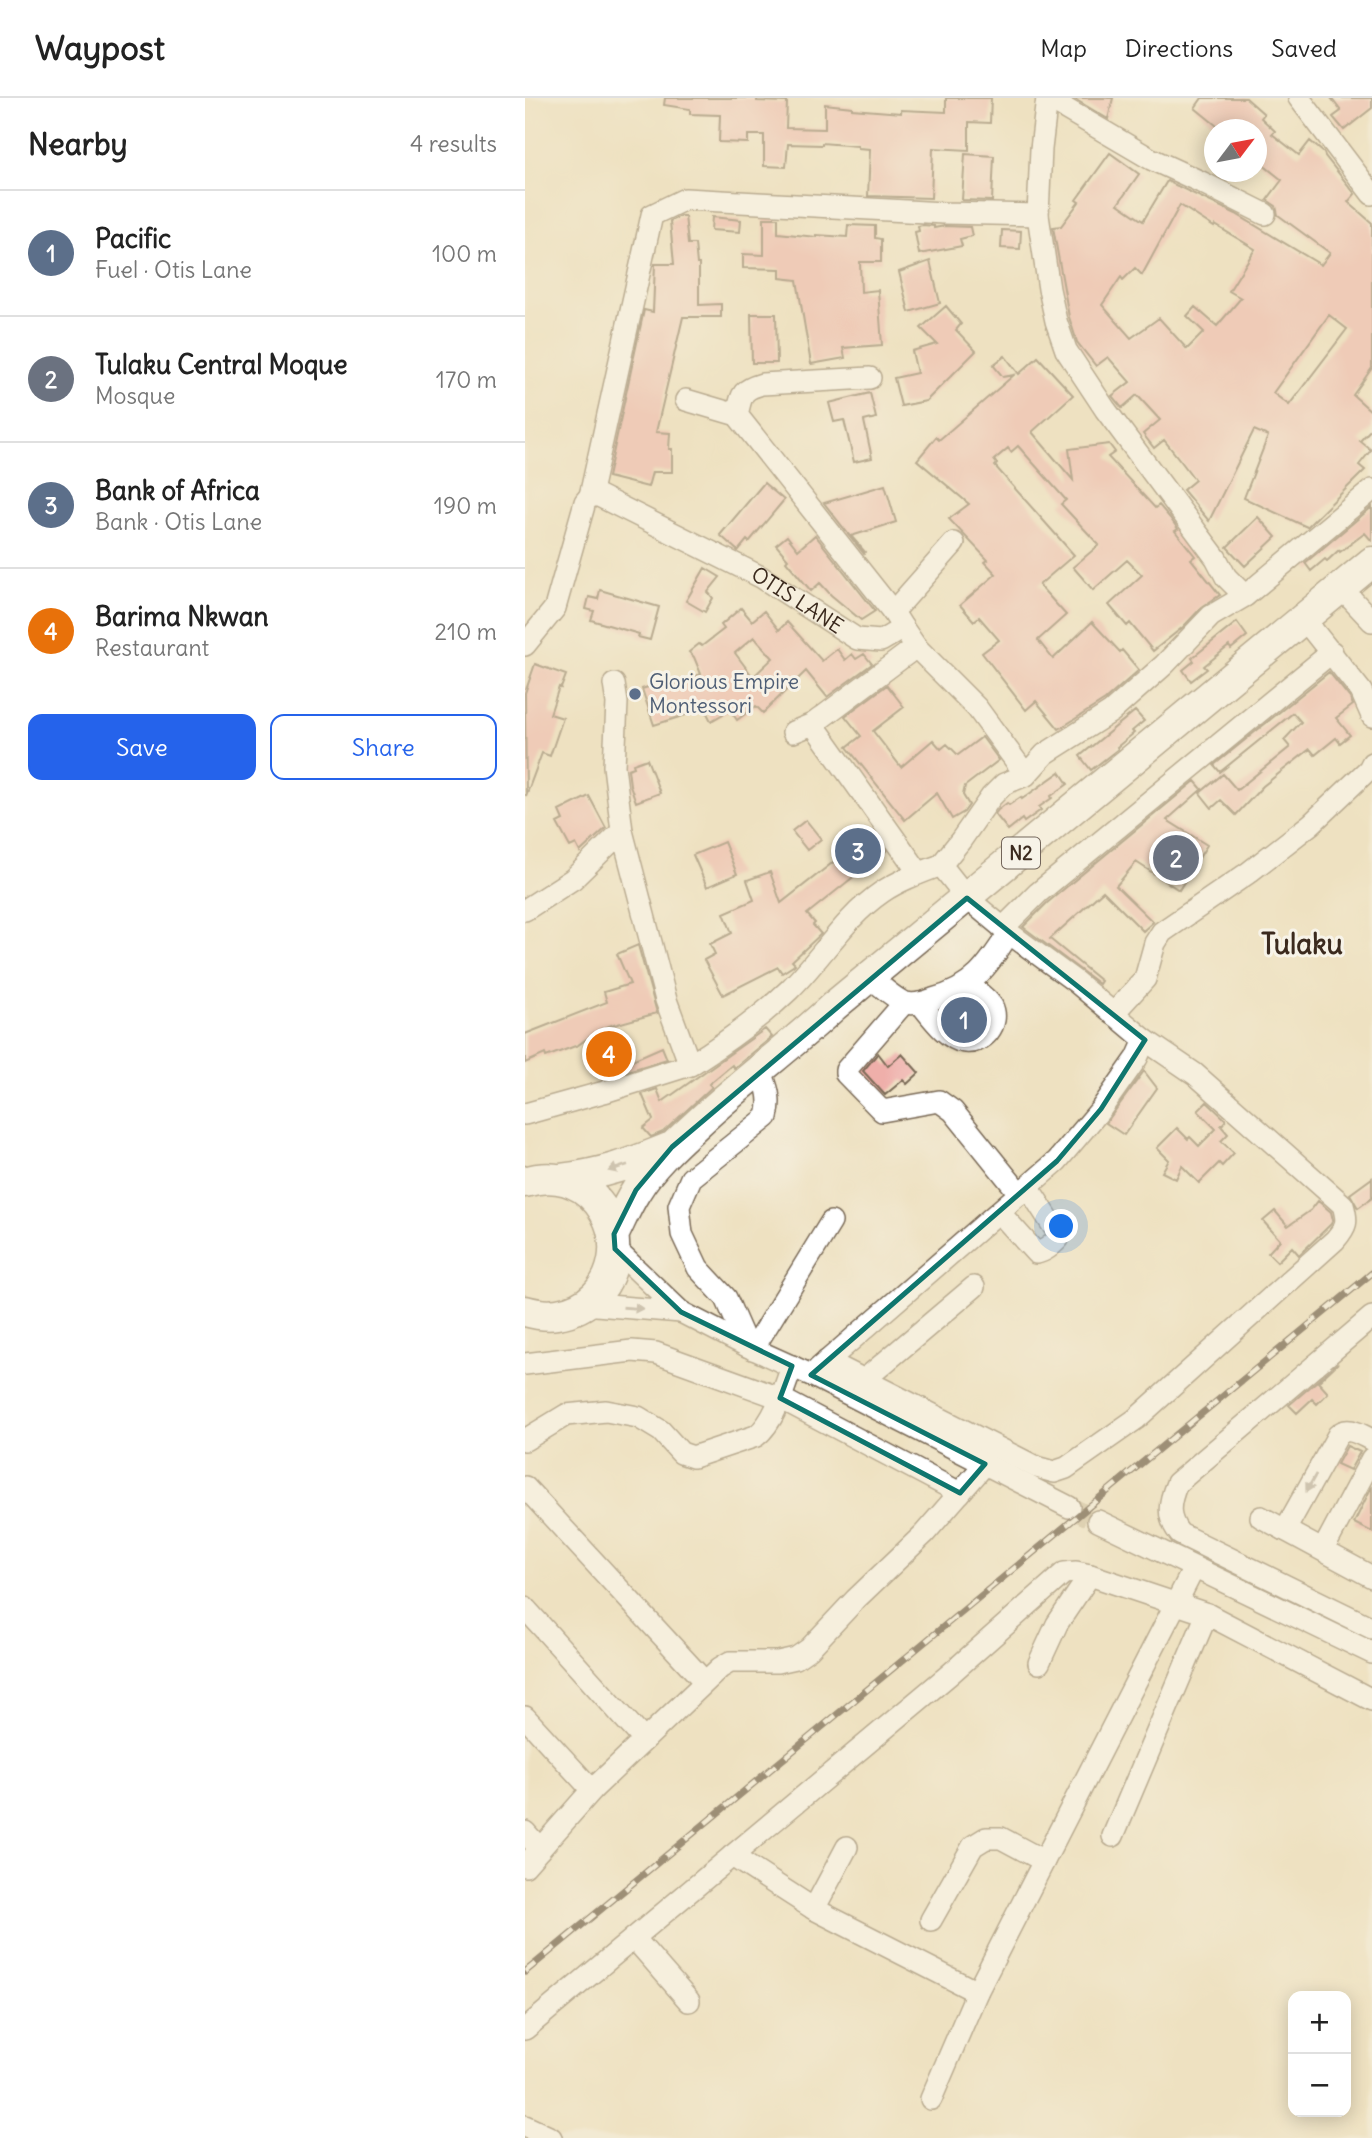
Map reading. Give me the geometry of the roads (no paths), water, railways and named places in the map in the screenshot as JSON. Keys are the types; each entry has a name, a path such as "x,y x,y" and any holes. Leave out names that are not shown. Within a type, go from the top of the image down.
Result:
{"highway":[{"name":"N2","path":"584,1304 597,1294 613,1265 615,1242 636,1190 672,1147 870,977 1372,562"},
{"name":"N2","path":"525,1182 537,1178 561,1180 594,1175 672,1147"},
{"name":"N2","path":"561,1180 576,1185 601,1205 609,1219 615,1242"},
{"path":"530,1315 563,1313 584,1304"}],"street":[{"path":"1245,596 1226,577 1216,558 1105,409 1066,350 1049,289 1038,215 1047,98 1150,159 1265,214"},
{"path":"1299,98 1372,194"},
{"path":"525,645 555,608 585,502 590,496 652,215 685,199 944,213 1038,215"},
{"path":"737,415 742,394 748,388 762,384 870,378"},
{"path":"687,400 737,415 898,620 916,647 977,708 1026,775"},
{"path":"525,1114 689,1065 721,1045 790,989 853,916 879,894 900,881 941,865 991,797 1004,784 1026,775 1045,754 1111,712 1164,665 1212,616 1245,596 1372,490"},
{"name":"OTIS LANE","path":"590,496 597,495 612,502 761,578 857,639 881,641 898,620"},
{"path":"898,620 954,543"},
{"path":"1341,588 1372,621"},
{"path":"1304,619 1361,691 1372,716"},
{"path":"793,732 813,724 916,647"},
{"path":"999,1212 1036,1253 1042,1252 1058,1239 1057,1232 1024,1190 953,1111 939,1101 882,1111 846,1074 846,1070 912,1003 947,996 968,984 989,965 1006,930 1049,884 1332,652"},
{"path":"614,684 617,702 614,766 622,831 666,1000 689,1065"},
{"path":"813,724 919,873"},
{"path":"1113,1014 1145,979 1155,943 1163,932 1248,873 1311,824 1372,764"},
{"path":"525,910 573,879 622,831"},
{"path":"615,1242 681,1312 750,1347 810,1368 864,1380 1037,1467 1054,1472 1066,1468 1136,1419 1343,1230 1347,1220 1343,1205 1195,1074 1145,1040 1076,982 967,898 941,865"},
{"path":"870,977 912,1003 947,1033 964,1042 979,1041 991,1029 995,1017 991,1005 968,984"},
{"path":"525,1440 566,1415 606,1410 638,1416 661,1431 681,1453 692,1457 756,1436 762,1431 780,1398 810,1368 1057,1161 1101,1109 1137,1058 1145,1040"},
{"path":"750,1347 726,1298 698,1268 681,1234 679,1206 691,1178 767,1117 771,1104 770,1094 760,1069"},
{"path":"750,1347 831,1222"},
{"path":"864,1380 974,1287"},
{"path":"584,1304 681,1312"},
{"path":"1372,1318 1177,1483 1171,1497 1170,1514 1173,1525 1180,1534 1372,1628"},
{"path":"525,1364 632,1352 656,1353 780,1398 960,1493"},
{"path":"810,1368 1069,1507"},
{"path":"1285,1530 1338,1435 1348,1429 1372,1440"},
{"path":"1323,1550 1372,1458"},
{"path":"525,1866 592,1790 720,1668 730,1662 778,1662 796,1658 809,1649 856,1599 925,1534 985,1464"},
{"path":"525,1487 705,1681"},
{"path":"1261,1517 1372,1577"},
{"path":"1098,1521 1372,1653"},
{"path":"931,2099 977,1992 1194,1569"},
{"path":"525,2029 950,1674 1064,1573 1076,1572 1090,1576 1207,1614 1372,1700"},
{"path":"1039,1662 1057,1624 1090,1576"},
{"path":"525,1608 644,1740"},
{"path":"1113,1836 1207,1614"},
{"path":"525,1717 592,1790"},
{"path":"525,1832 540,1849"},
{"path":"931,1920 973,1846 986,1838 1001,1839 1044,1861"},
{"path":"814,1909 847,1847"},
{"path":"732,1856 814,1909 977,1992"},
{"path":"634,1938 689,2001"},
{"path":"525,2126 551,2138"}],"tunnel":[{"path":"1069,1507 1098,1521"}],"railway":[{"path":"525,1972 1372,1273"}],"place":[{"name":"Glorious Empire Montessori","path":"635,694"},
{"name":"Bank of Africa","path":"858,851"},
{"name":"Tulaku Central Moque","path":"1176,858"},
{"name":"Pacific","path":"964,1020"},
{"name":"Barima Nkwan","path":"609,1054"}],"district":[{"name":"Tulaku","path":"1302,944"}]}
